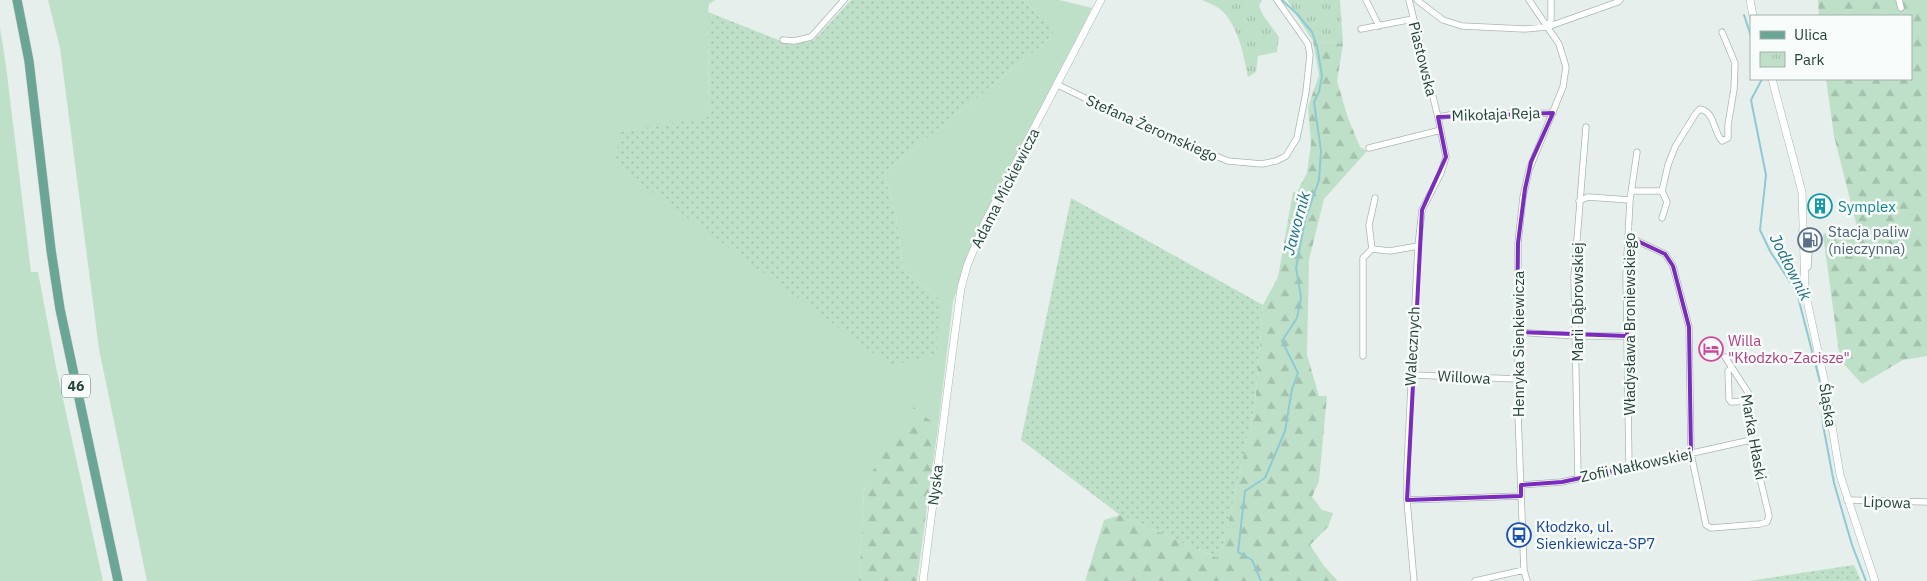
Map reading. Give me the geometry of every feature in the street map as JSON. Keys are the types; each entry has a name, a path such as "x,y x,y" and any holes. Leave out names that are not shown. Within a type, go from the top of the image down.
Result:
{"main road":[{"name":"46","path":"17,0 30,69 51,250 60,309 118,581"}],"street":[{"path":"783,40 794,41 811,37 844,0"},
{"name":"Adama Mickiewicza","path":"948,388 959,302 967,266 985,222 1101,0"},
{"name":"Stefana Żeromskiego","path":"1058,85 1136,123 1228,161 1262,164 1276,162 1286,156 1297,138 1306,92 1310,55 1308,44 1277,0"},
{"path":"1366,0 1379,26"},
{"name":"Piastowska","path":"1408,0 1438,117"},
{"path":"1416,0 1444,20 1462,26 1525,29 1548,27 1620,0"},
{"name":"Henryka Sienkiewicza","path":"1527,581 1524,570 1521,496 1517,332 1518,242 1525,189 1532,162 1563,87 1566,67 1562,49 1529,0"},
{"path":"1548,27 1551,20 1551,0"},
{"path":"1750,0 1753,15"},
{"path":"1899,0 1901,8"},
{"path":"1361,30 1413,19"},
{"path":"1662,218 1666,202 1662,191 1668,164 1675,147 1700,108 1710,114 1717,136 1722,141 1728,138 1735,64 1722,32"},
{"name":"Śląska","path":"1772,80 1802,192 1802,230 1808,315 1825,384 1840,475 1875,581"},
{"name":"Mikołaja Reja","path":"1438,117 1455,114 1553,113"},
{"name":"Walecznych","path":"1414,581 1407,500 1411,375 1418,246 1423,205 1446,160 1438,117"},
{"name":"Marii Dąbrowskiej","path":"1578,477 1574,276 1586,128"},
{"path":"1369,148 1441,130"},
{"name":"Władysława Broniewskiego","path":"1630,466 1626,275 1630,200 1637,152"},
{"path":"1632,192 1662,191"},
{"path":"1579,201 1588,197 1630,200"},
{"path":"1372,249 1368,225 1375,198"},
{"path":"1629,237 1665,254 1673,266 1689,327 1691,454"},
{"path":"1372,249 1390,251 1418,246"},
{"path":"1362,356 1363,258 1372,249"},
{"path":"1517,332 1576,336 1627,336"},
{"name":"Marka Hłaski","path":"1691,454 1706,525 1711,528 1768,522 1769,516 1751,440 1749,394 1725,357"},
{"path":"1732,368 1728,371 1729,399 1732,402 1750,401"},
{"name":"Willowa","path":"1411,375 1518,379"},
{"name":"Nyska","path":"922,581 948,388"},
{"name":"Zofii Nałkowskiej","path":"1521,485 1562,482 1751,440"},
{"path":"1407,500 1521,496"},
{"name":"Lipowa","path":"1847,500 1927,502"},
{"path":"1475,581 1524,570"}],"highlighted area":[{"path":"1553,113 1531,162 1525,189 1518,243 1517,332 1627,336 1629,237 1665,254 1673,266 1689,327 1691,454 1562,482 1521,485 1521,496 1407,500 1422,210 1446,157 1438,117"}],"green space":[{"path":"48,0 715,0 709,4 708,12 709,118 620,132 939,299 903,270 896,216 884,173 1052,37 1052,26 1022,0 1059,0 1092,8 976,233 964,265 953,302 938,427 914,408 864,490 859,581 147,581 99,349 60,48"},
{"path":"851,0 1022,0 1053,26 1052,37 884,173 896,216 903,270 939,299 937,353 891,366 615,165 620,132 709,117 708,12 786,43 814,40"},
{"path":"1202,0 1262,0 1259,6 1263,15 1279,37 1277,52 1258,56 1256,72 1248,77 1239,41 1231,23 1220,9"},
{"path":"1287,0 1340,0 1343,44 1313,41"},
{"path":"1818,0 1927,0 1927,356 1903,360 1862,384 1840,360 1823,234 1857,227 1834,136 1826,80 1912,80 1912,15 1819,15"},
{"path":"0,28 31,272 38,272 56,367 103,581 0,581"},
{"path":"1313,41 1343,44 1337,81 1348,118 1360,147 1367,151 1324,199 1309,260 1307,355 1319,396 1327,396 1319,481 1312,497 1322,510 1333,513 1328,527 1310,545 1324,566 1338,581 1085,581 1104,520 1120,515 1220,559 1255,404 1263,305 1278,277 1293,192 1297,192 1307,173 1311,144 1308,107 1319,75"},
{"path":"1071,198 1263,305 1255,404 1220,559 1120,515 1021,440"},
{"path":"914,407 938,427 917,581 859,581 864,491 881,453"},
{"path":"1854,565 1861,581 1749,581"}],"waterway":[{"name":"Jawornik","path":"1261,581 1252,560 1238,552 1245,491 1265,478 1285,431 1292,389 1298,373 1282,341 1297,318 1301,297 1296,268 1305,220 1319,180 1321,151 1314,102 1319,92 1322,76 1317,46 1312,32 1282,0"},
{"name":"Jodłownik","path":"1744,15 1750,33"},
{"name":"Jodłownik","path":"1761,80 1751,100 1766,175 1760,230 1770,251 1798,297 1821,386 1823,425 1834,483 1852,545 1866,581"}],"place":[{"name":"Symplex","path":"1820,206"},
{"name":"Stacja paliw (nieczynna)","path":"1810,240"},
{"name":"Willa \"Kłodzko-Zacisze\"","path":"1711,349"},
{"name":"Kłodzko, ul. Sienkiewicza-SP7","path":"1519,535"}]}
